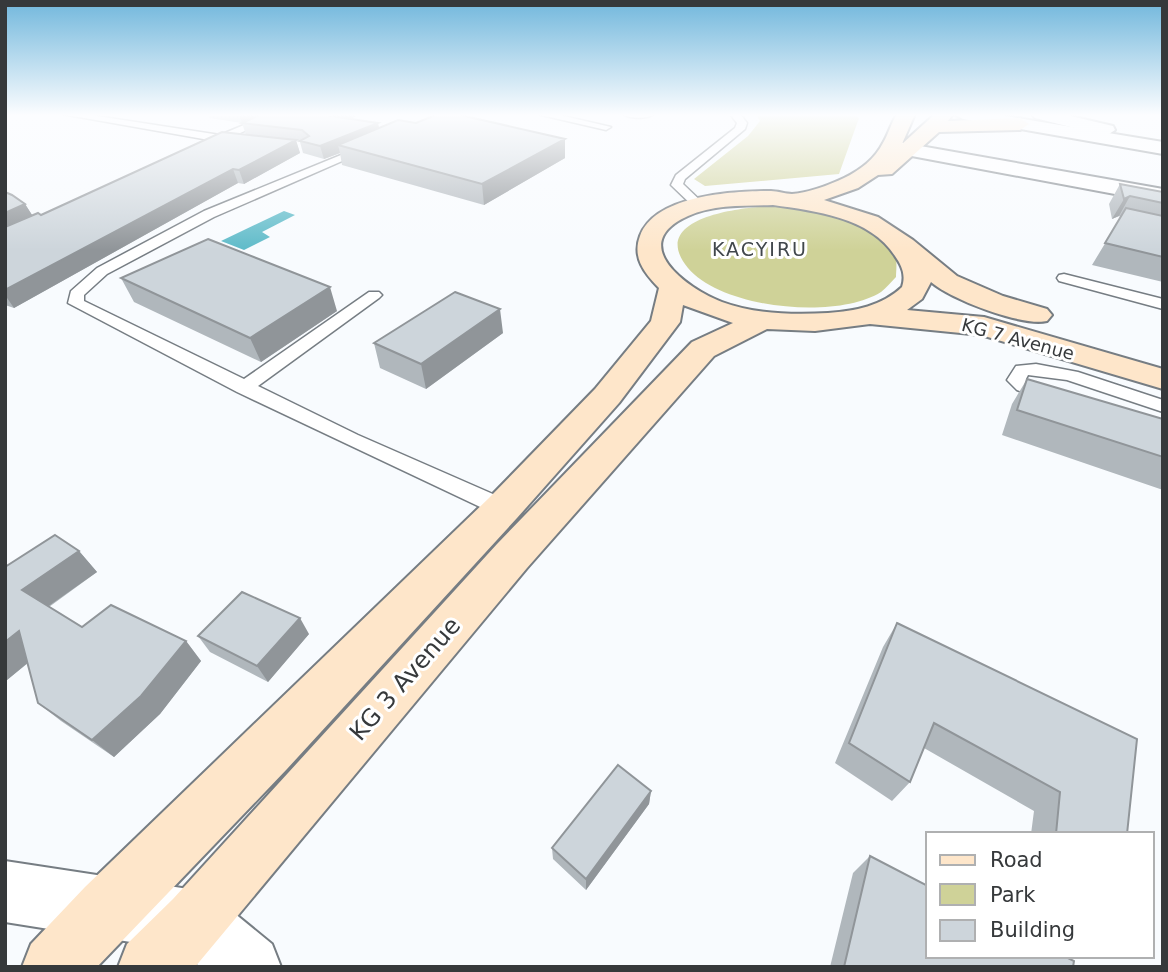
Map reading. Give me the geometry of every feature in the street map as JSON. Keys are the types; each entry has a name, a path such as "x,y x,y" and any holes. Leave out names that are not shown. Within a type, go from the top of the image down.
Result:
{"main road":[{"path":"790,201 849,186 887,159"},
{"path":"893,159 869,191 917,271 917,286 908,296 870,316 838,322 802,324 763,320 712,307 673,286 656,270 649,253 650,238 660,224 676,213 699,205 734,199 815,204 854,215 895,238"},
{"name":"KG 7 Avenue","path":"895,238 947,282 993,302 1163,352"},
{"name":"KG 3 Avenue","path":"54,967 107,909 268,750 503,508 607,396 665,322 673,286"},
{"name":"KG 7 Avenue","path":"870,316 984,326 1163,379"},
{"name":"KG 3 Avenue","path":"150,967 195,921 512,556 703,348 763,320"}],"street":[{"path":"958,159 1163,197"},
{"path":"5,891 195,921 249,967"}],"lane":[{"path":"338,159 209,214 102,271 76,294 76,303 243,388 503,508"},
{"path":"699,205 677,185 680,177 702,159"},
{"path":"1064,278 1163,303"},
{"path":"243,388 374,295"},
{"path":"1069,402 1033,390 1016,380 1021,370 1033,368 1163,406"}],"green space":[{"path":"719,159 844,159 839,174 705,186 694,179"},
{"path":"772,206 823,214 861,227 877,236 889,247 896,260 896,277 881,292 861,301 810,308 752,301 726,293 704,282 688,268 678,251 679,237 688,226 703,218 722,213"}],"water":[{"path":"284,211 295,215 262,232 270,237 244,250 221,241"}],"building":[{"path":"162,159 259,159 239,170 233,169 5,290 5,227 38,213 41,215"},
{"path":"391,159 527,159 482,184"},
{"path":"1120,184 1163,192 1163,203 1130,196 1124,199"},
{"path":"5,192 12,195 25,204 5,213"},
{"path":"1126,208 1163,216 1163,257 1105,243"},
{"path":"208,239 330,287 250,338 121,278"},
{"path":"455,292 500,309 421,364 374,343"},
{"path":"1027,379 1163,419 1163,457 1017,410"},
{"path":"55,535 79,551 22,590 82,627 111,605 186,641 141,696 92,740 38,703 19,631 5,642 5,567"},
{"path":"242,592 300,618 257,666 198,636"},
{"path":"897,623 1137,739 1127,832 1056,832 1060,792 934,723 910,782 849,743"},
{"path":"618,765 651,791 586,879 552,848"},
{"path":"870,856 926,885 926,958 1068,958 1074,961 1073,967 844,967"}],"district":[{"name":"KACYIRU","path":"760,249"}]}
